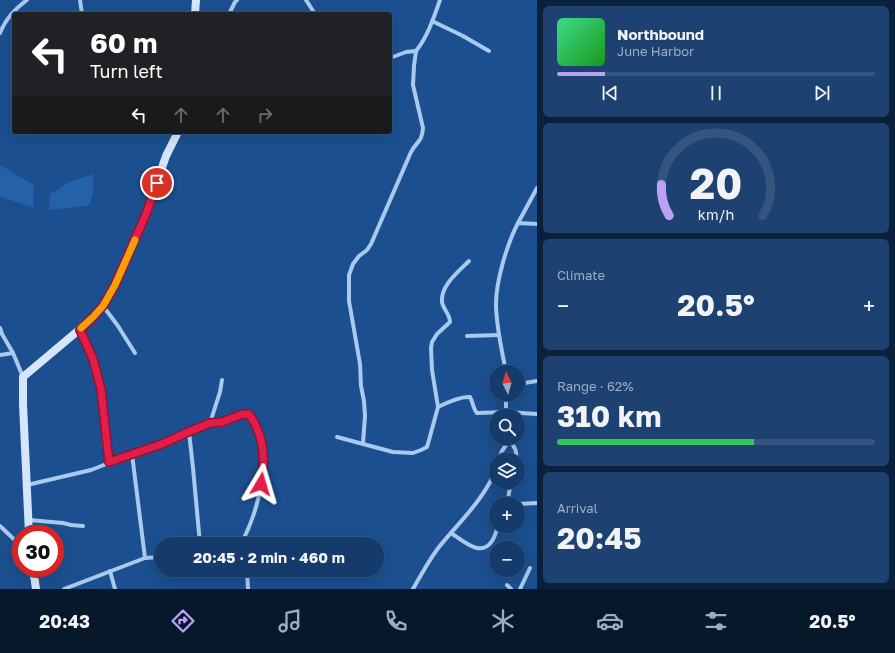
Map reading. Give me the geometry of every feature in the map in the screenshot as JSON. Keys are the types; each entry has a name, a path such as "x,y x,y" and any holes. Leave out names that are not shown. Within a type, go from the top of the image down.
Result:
{"street":[{"path":"14,12 18,6 27,0"},
{"path":"80,0 82,12"},
{"path":"195,12 196,0"},
{"path":"230,12 237,0"},
{"path":"306,0 314,12"},
{"path":"363,443 365,416 364,401 361,386 360,364 349,301 349,275 353,264 371,244 411,152 423,136 423,128 413,85 414,66 416,51 422,44 440,0"},
{"path":"0,33 3,26 12,14"},
{"path":"432,21 489,51"},
{"path":"392,57 406,52 416,51"},
{"path":"23,377 80,330 103,306 115,285 146,214 166,156 177,134"},
{"path":"505,365 499,335 496,306 497,291 503,263 513,232 537,188"},
{"path":"518,223 537,224"},
{"path":"337,437 393,452 413,453 427,446 430,440 438,407 432,370 432,342 437,334 450,322 443,307 443,290 452,278 469,261"},
{"path":"103,306 135,353"},
{"path":"0,328 23,377 28,525"},
{"path":"80,330 93,359 101,389 109,462"},
{"path":"467,336 499,335"},
{"path":"0,355 13,353"},
{"path":"210,423 220,392 222,380"},
{"path":"525,383 537,381"},
{"path":"438,407 448,402 470,397 477,413 489,413"},
{"path":"27,485 91,470 109,462 162,444 210,423 222,422 243,414 249,414 260,432 264,470 255,509 244,537"},
{"path":"525,414 537,414"},
{"path":"188,432 199,537"},
{"path":"132,454 145,558"},
{"path":"413,589 439,548 470,511 489,483"},
{"path":"525,503 537,502"},
{"path":"28,520 83,526"},
{"path":"0,526 12,537"},
{"path":"451,533 474,548 486,547 492,541 495,533"},
{"path":"64,589 145,558 154,557"},
{"path":"520,589 530,568"},
{"path":"110,571 115,589"},
{"path":"34,577 36,589"},
{"path":"247,577 248,589"},
{"path":"507,585 512,589"}],"shaded area":[{"path":"0,165 34,185 33,207 0,197"},
{"path":"93,174 93,193 90,204 86,206 49,210 50,194 69,182"}],"slow traffic":[{"path":"81,328 103,306 115,285 135,240"}],"route":[{"path":"157,183 146,214 115,285 103,306 80,330 93,359 101,389 109,462 162,444 210,423 222,422 243,414 249,414 260,432 264,470 261,484"}]}
